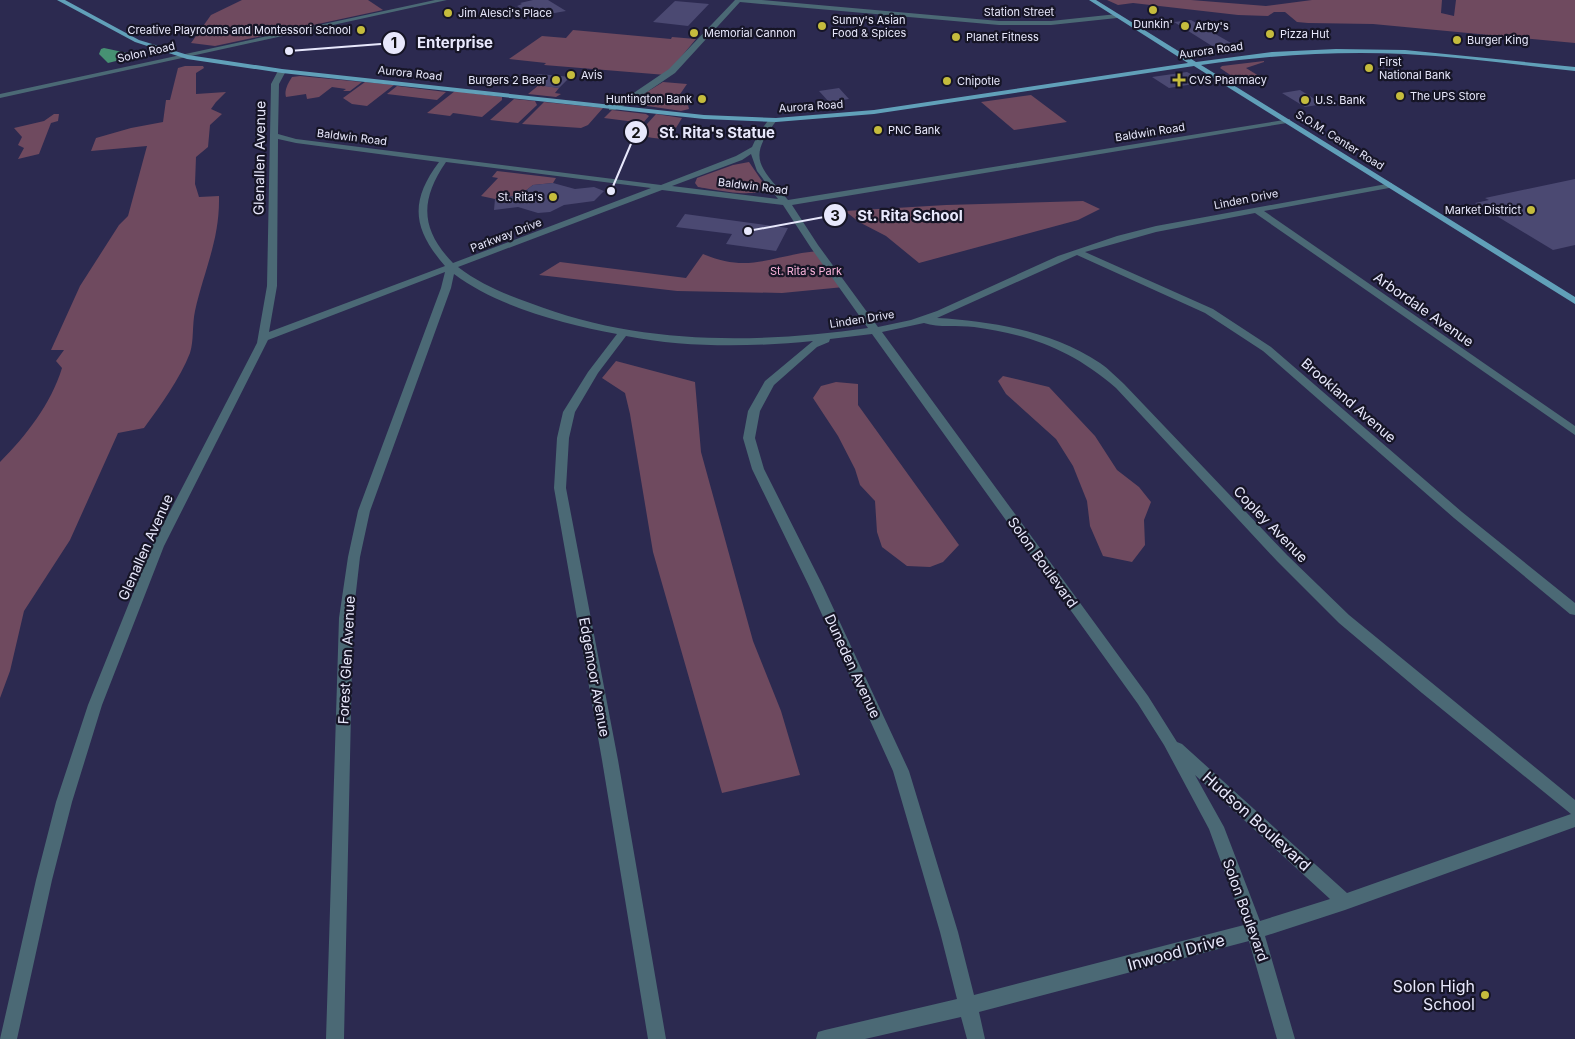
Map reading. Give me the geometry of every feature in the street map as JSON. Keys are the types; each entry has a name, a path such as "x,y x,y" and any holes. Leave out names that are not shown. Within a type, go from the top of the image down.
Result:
{"main road":[{"name":"Aurora Road","path":"60,0 137,41 183,56 282,71 704,117 773,120 821,118 881,111 1262,55 1362,51 1462,56 1575,69"},
{"name":"S.O.M. Center Road","path":"1092,0 1575,301"}],"street":[{"name":"Solon Road","path":"0,96 444,0"},
{"name":"Station Street","path":"739,0 999,23 1051,23 1117,16"},
{"path":"612,108 638,94 672,71 739,0"},
{"name":"Glenallen Avenue","path":"8,1039 16,996 52,846 64,802 96,705 158,546 263,338 272,286 275,84 282,71"},
{"path":"755,148 760,136 773,120"},
{"name":"Baldwin Road","path":"275,136 296,142 665,186 786,203 1287,121"},
{"name":"Parkway Drive","path":"263,338 739,158 755,148"},
{"name":"Solon Boulevard","path":"755,148 759,167 1131,684 1169,741 1216,827 1255,931 1286,1039"},
{"name":"Linden Drive","path":"444,160 426,188 421,208 424,229 451,268 486,289 542,312 624,332 691,340 734,342 836,336 921,321 964,304 1078,252 1156,229 1389,185"},
{"name":"Arbordale Avenue","path":"1258,210 1575,432"},
{"name":"Brookland Avenue","path":"1078,252 1209,311 1267,349 1458,514 1575,610"},
{"name":"Forest Glen Avenue","path":"334,1039 346,618 354,557 364,511 446,288 451,268"},
{"name":"Copley Avenue","path":"921,321 988,326 1028,335 1066,350 1097,366 1120,386 1282,558 1344,619 1434,695 1575,809"},
{"name":"Edgemoor Avenue","path":"624,332 593,372 569,412 562,445 560,488 610,760 657,1039"},
{"name":"Duneden Avenue","path":"836,336 813,345 769,383 754,411 749,438 758,469 850,658 901,771 926,848 976,1039"},
{"name":"Hudson Boulevard","path":"1169,741 1345,902"},
{"name":"Inwood Drive","path":"826,1039 968,1006 1255,931 1345,902 1575,820"}],"green space":[{"path":"242,0 368,0 383,10 215,46 191,43 211,15"},
{"path":"1107,0 1191,0 1266,6 1312,0 1442,0 1441,13 1454,16 1456,0 1575,0 1575,43 1373,24 1297,22 1285,12 1274,12 1268,16 1238,15 1133,3 1118,5"},
{"path":"573,30 671,39 672,37 696,39 666,75 544,65 546,63 509,59 542,36 566,38"},
{"path":"1264,61 1246,68 1267,81 1245,85 1220,68 1222,66"},
{"path":"203,66 204,68 196,73 196,94 226,92 211,109 222,114 210,125 208,147 196,157 195,184 199,197 219,196 219,212 211,255 195,311 190,353 175,382 144,428 118,433 70,540 24,611 10,671 0,698 0,462 37,419 51,394 62,368 56,361 64,350 51,350 80,286 119,225 128,216 147,146 91,151 96,138 131,128 163,122 166,100 170,100 178,68"},
{"path":"300,76 362,82 350,91 343,91 346,89 332,87 319,97 307,99 306,94 286,97 287,87 292,77"},
{"path":"365,82 394,85 367,106 352,104 343,98"},
{"path":"663,82 687,84 674,103 688,105 689,109 681,111 634,104 634,100"},
{"path":"539,85 559,88 555,93 561,94 556,97 528,94"},
{"path":"397,86 446,92 437,100 387,94"},
{"path":"455,91 502,97 502,100 482,117 453,113 450,116 427,113"},
{"path":"1031,95 1067,122 1014,130 981,102"},
{"path":"514,99 535,101 537,105 518,123 490,120"},
{"path":"544,102 603,108 588,125 581,128 522,124"},
{"path":"612,110 649,116 643,123 604,118"},
{"path":"54,114 59,114 58,121 51,123 39,154 18,159 24,148 18,145 22,137 14,128 44,121"},
{"path":"656,114 682,118 673,132 666,137 640,136 638,134"},
{"path":"749,162 766,187 762,191 735,193 698,187 695,183 697,178 733,165"},
{"path":"497,171 556,178 553,183 533,185 520,195 495,199 481,196 498,178 492,177"},
{"path":"1083,201 1100,209 1078,220 919,263 886,236 859,222 845,211 946,205"},
{"name":"St. Rita's Park","path":"818,251 844,287 782,293 677,291 539,275 560,262 686,278 703,254 734,263 748,263"},
{"path":"616,361 695,382 701,452 753,641 781,711 800,775 722,793 653,552 625,393 602,378"},
{"path":"1003,376 1049,387 1095,436 1117,470 1139,487 1151,502 1144,520 1145,545 1132,562 1103,556 1090,526 1087,501 1073,466 1056,439 1006,394 998,381"},
{"path":"836,382 858,384 858,405 959,545 943,562 930,567 907,566 882,547 877,532 875,501 860,485 855,469 838,436 813,398 821,386"}],"shaded area":[{"path":"101,49 132,54 124,59 108,63 99,54"}],"building":[{"path":"533,0 548,0 566,11 532,16 517,6 522,4 520,3"},
{"path":"675,1 709,4 688,26 653,22"},
{"path":"1191,20 1231,43 1212,46 1174,22"},
{"name":"CVS Pharmacy","path":"1187,72 1206,82 1169,88 1152,77"},
{"name":"Burgers 2 Beer","path":"538,74 570,77 559,88 527,84"},
{"path":"839,88 849,99 829,102 819,91"},
{"name":"U.S. Bank","path":"1300,90 1323,104 1305,107 1282,93"},
{"name":"Market District","path":"1575,179 1575,245 1553,250 1475,203 1489,200 1485,198"},
{"name":"St. Rita's","path":"553,183 575,189 594,187 604,191 594,201 564,205 550,212 538,213 518,207 494,210 495,199 520,195 533,185"},
{"path":"685,214 788,228 776,251 726,244 732,234 676,227"}],"place":[{"name":"Dunkin'","path":"1153,10"},
{"name":"Jim Alesci's Place","path":"448,13"},
{"name":"Sunny's Asian Food & Spices","path":"822,26"},
{"name":"Arby's","path":"1185,26"},
{"name":"Creative Playrooms and Montessori School","path":"361,30"},
{"name":"Memorial Cannon","path":"694,33"},
{"name":"Pizza Hut","path":"1270,34"},
{"name":"Planet Fitness","path":"956,37"},
{"name":"Burger King","path":"1457,40"},
{"name":"Enterprise","path":"289,51"},
{"name":"First National Bank","path":"1369,68"},
{"name":"Avis","path":"571,75"},
{"name":"Burgers 2 Beer","path":"556,80"},
{"name":"CVS Pharmacy","path":"1179,80"},
{"name":"Chipotle","path":"947,81"},
{"name":"The UPS Store","path":"1400,96"},
{"name":"Huntington Bank","path":"702,99"},
{"name":"U.S. Bank","path":"1305,100"},
{"name":"PNC Bank","path":"878,130"},
{"name":"St. Rita's Statue","path":"611,191"},
{"name":"St. Rita's","path":"553,197"},
{"name":"Market District","path":"1531,210"},
{"name":"St. Rita School","path":"748,231"},
{"name":"Solon High School","path":"1485,995"}]}
